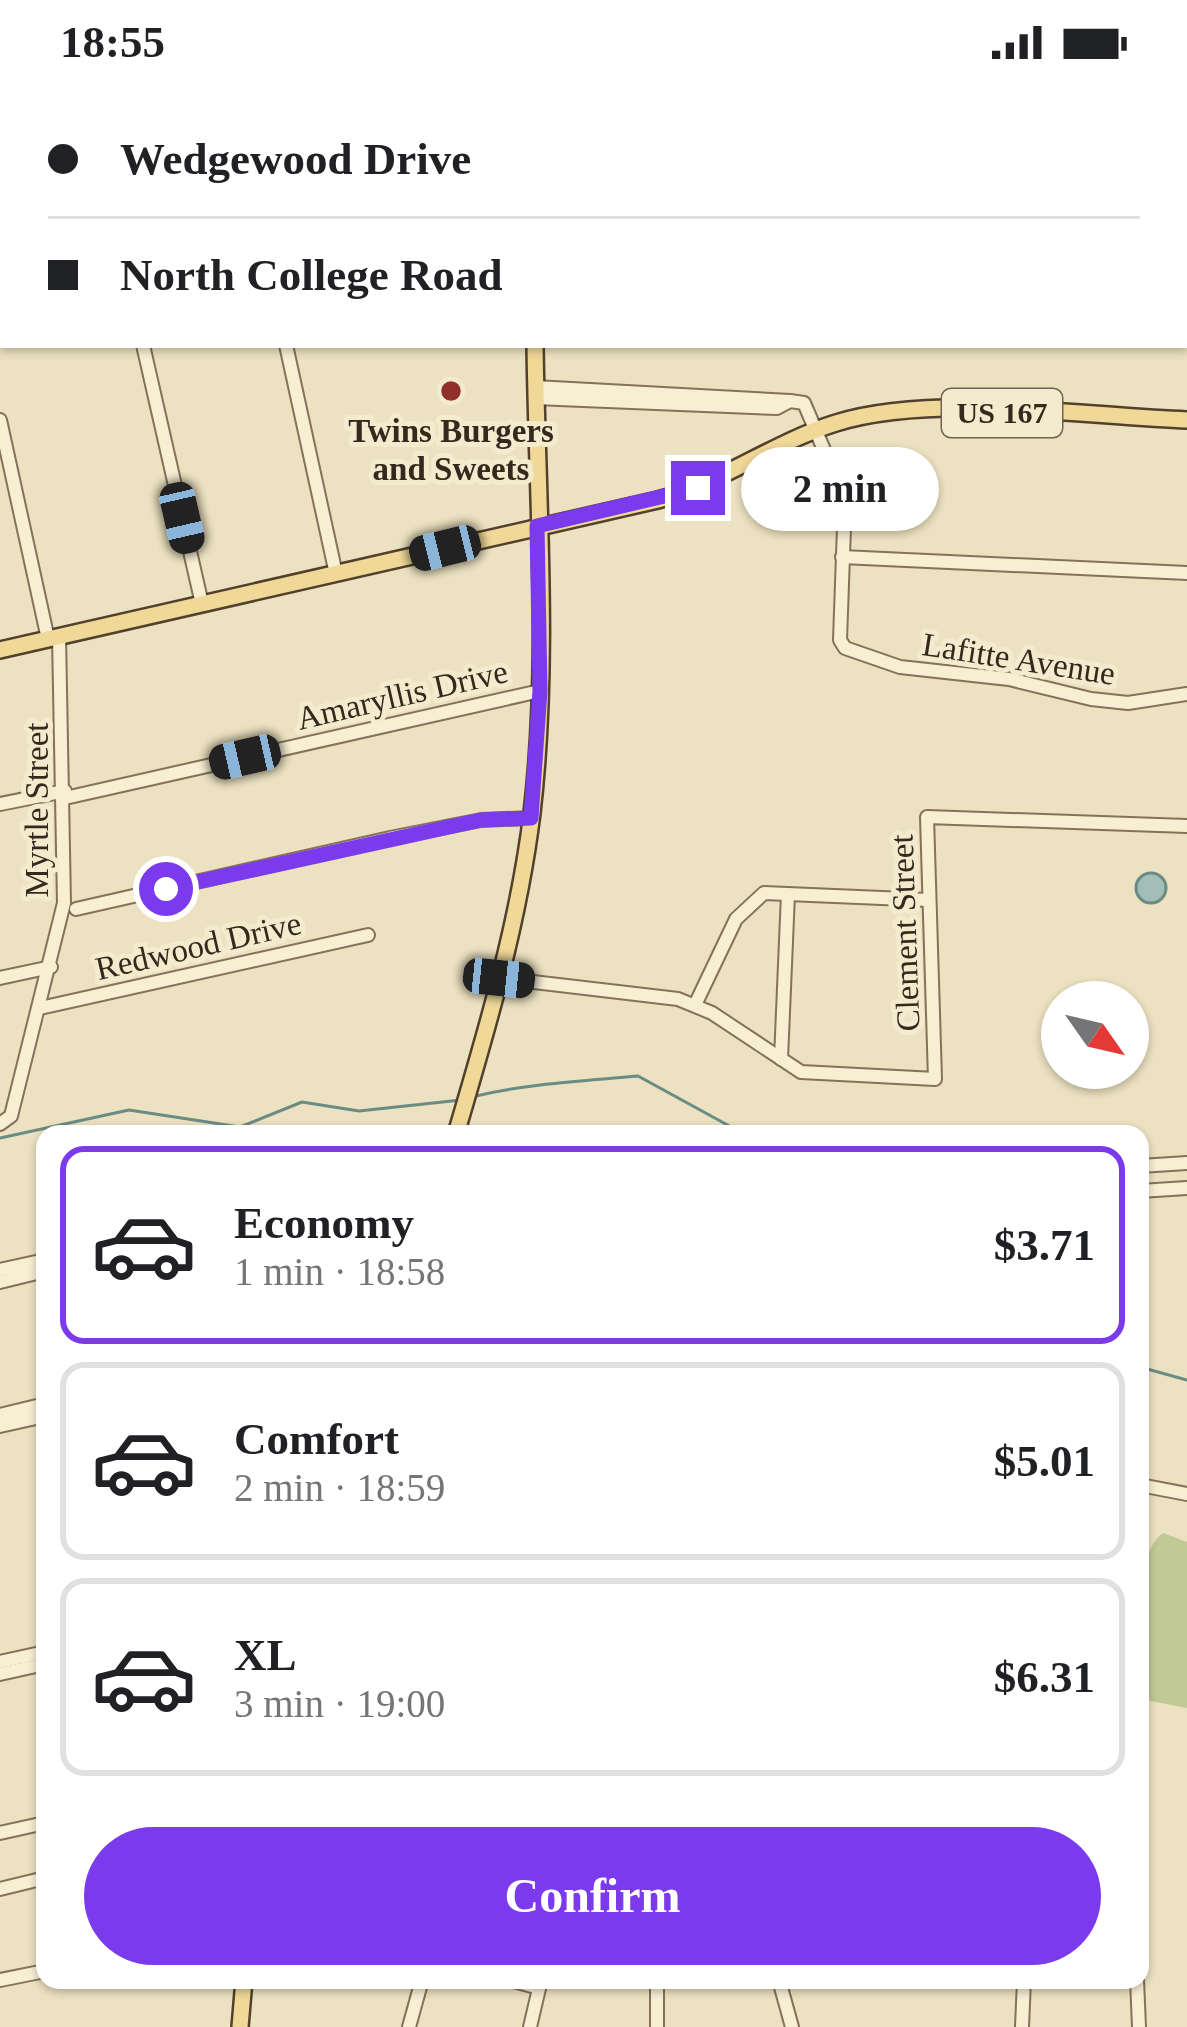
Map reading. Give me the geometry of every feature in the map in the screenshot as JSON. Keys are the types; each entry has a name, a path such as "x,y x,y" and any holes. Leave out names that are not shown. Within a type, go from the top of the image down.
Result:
{"main road":[{"path":"459,1125 499,978 531,818 540,691 535,348"},
{"name":"US 167","path":"537,526 698,488 819,429 880,413 928,410 1187,420"},
{"path":"0,650 537,526"},
{"path":"240,2027 243,1989"}],"street":[{"path":"144,348 202,604"},
{"path":"287,348 336,574"},
{"path":"535,392 790,401 808,406 843,490 842,557 1187,573"},
{"name":"Myrtle Street","path":"0,420 54,638 65,795 64,903 40,1008 3,1123"},
{"name":"Lafitte Avenue","path":"842,557 840,640 845,648 900,667 1009,679 1091,699 1141,703 1187,694"},
{"name":"Amaryllis Drive","path":"0,804 65,795 540,691"},
{"name":"Clement Street","path":"781,1059 815,1075 935,1079 927,817 1187,826"},
{"path":"76,909 390,838 481,820 531,818"},
{"path":"695,1005 736,919 764,893 929,900"},
{"path":"499,978 659,994 695,1005 781,1059 788,894"},
{"name":"Redwood Drive","path":"40,1008 368,935"},
{"path":"0,978 51,967"},
{"path":"1149,1165 1187,1163"},
{"path":"1149,1190 1187,1188"},
{"path":"0,1270 36,1262"},
{"path":"0,1282 36,1273"},
{"path":"0,1414 36,1406"},
{"path":"0,1426 36,1418"},
{"path":"1149,1487 1187,1494"},
{"path":"0,1662 36,1654"},
{"path":"0,1674 36,1666"},
{"path":"0,1833 36,1825"},
{"path":"0,1888 36,1880"},
{"path":"0,1981 36,1973"},
{"path":"410,2027 420,1989"},
{"path":"530,2027 539,1989"},
{"path":"657,1989 657,2027"},
{"path":"781,1989 791,2027"},
{"path":"1022,2027 1024,1989"},
{"path":"1137,1989 1139,2027"}],"green space":[{"path":"1163,1533 1187,1542 1187,1708 1149,1701 1149,1555"}],"water":[{"path":"1151,873 1166,888 1151,903 1136,888"}],"waterway":[{"path":"476,1096 638,1076 728,1125"},
{"path":"245,1125 302,1102 359,1111 461,1100"},
{"path":"60,1125 129,1110 227,1125"},
{"path":"0,1138 36,1130"},
{"path":"1149,1369 1187,1380"}],"place":[{"name":"Twins Burgers and Sweets","path":"451,391"}],"route":[{"path":"166,889 481,820 531,818 540,691 537,526 698,488"}]}
